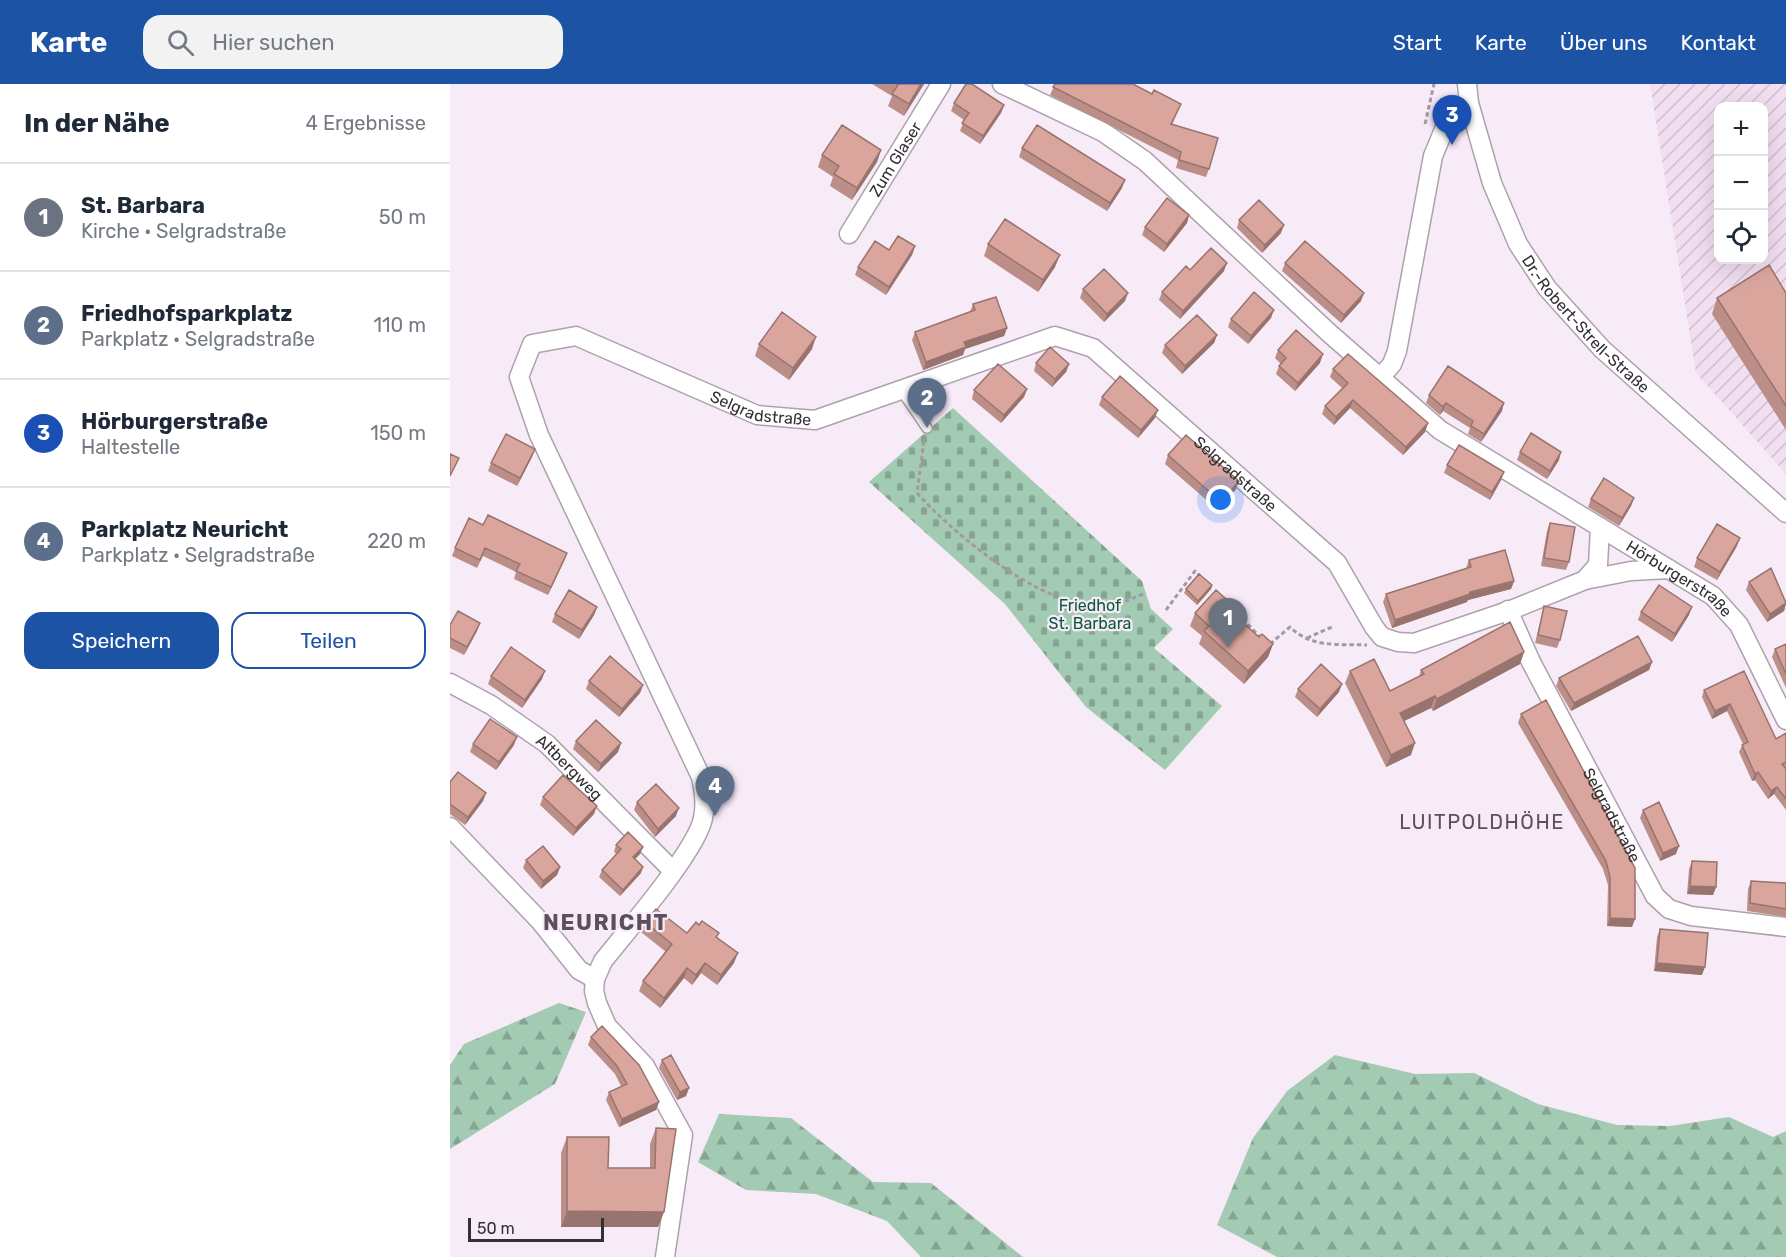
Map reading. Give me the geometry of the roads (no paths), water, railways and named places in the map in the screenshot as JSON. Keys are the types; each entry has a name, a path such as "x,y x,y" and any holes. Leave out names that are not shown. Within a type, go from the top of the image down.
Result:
{"street":[{"name":"Zum Glaser","path":"849,234 941,84"},
{"name":"Hörburgerstraße","path":"1002,84 1103,132 1145,161 1380,378 1440,430 1713,596 1728,610 1739,625 1786,720"},
{"name":"Dr.-Robert-Strell-Straße","path":"1467,84 1469,103 1492,183 1518,244 1547,288 1602,349 1786,513"},
{"path":"1380,378 1392,364 1397,351 1433,156 1448,120 1469,103"},
{"name":"Selgradstraße","path":"672,870 692,844 703,820 705,797 701,777 539,435 519,377 532,344 576,336 757,415 815,420 1055,336 1093,348 1337,563 1374,627 1382,637 1398,642 1414,643 1585,580 1631,571 1669,568"},
{"path":"1585,580 1598,565 1600,527"},
{"name":"Selgradstraße","path":"1508,610 1531,662 1655,896 1669,909 1691,916 1786,927"},
{"name":"Altbergweg","path":"450,683 491,705 547,744 672,870"},
{"path":"450,827 540,921 579,970 595,979"},
{"path":"665,1257 683,1135 645,1066 607,1026 597,1003 595,979 603,961 672,870"}],"lane":[{"path":"901,390 927,428"}],"place":[{"name":"Hörburgerstraße","path":"1452,145"},
{"name":"Friedhofsparkplatz","path":"927,428"},
{"name":"St. Barbara","path":"1228,648"},
{"name":"Parkplatz Neuricht","path":"715,816"}],"district":[{"name":"LUITPOLDHÖHE","path":"1482,822"},
{"name":"NEURICHT","path":"606,922"}],"park label":[{"name":"Friedhof St. Barbara","path":"1090,614"}]}
